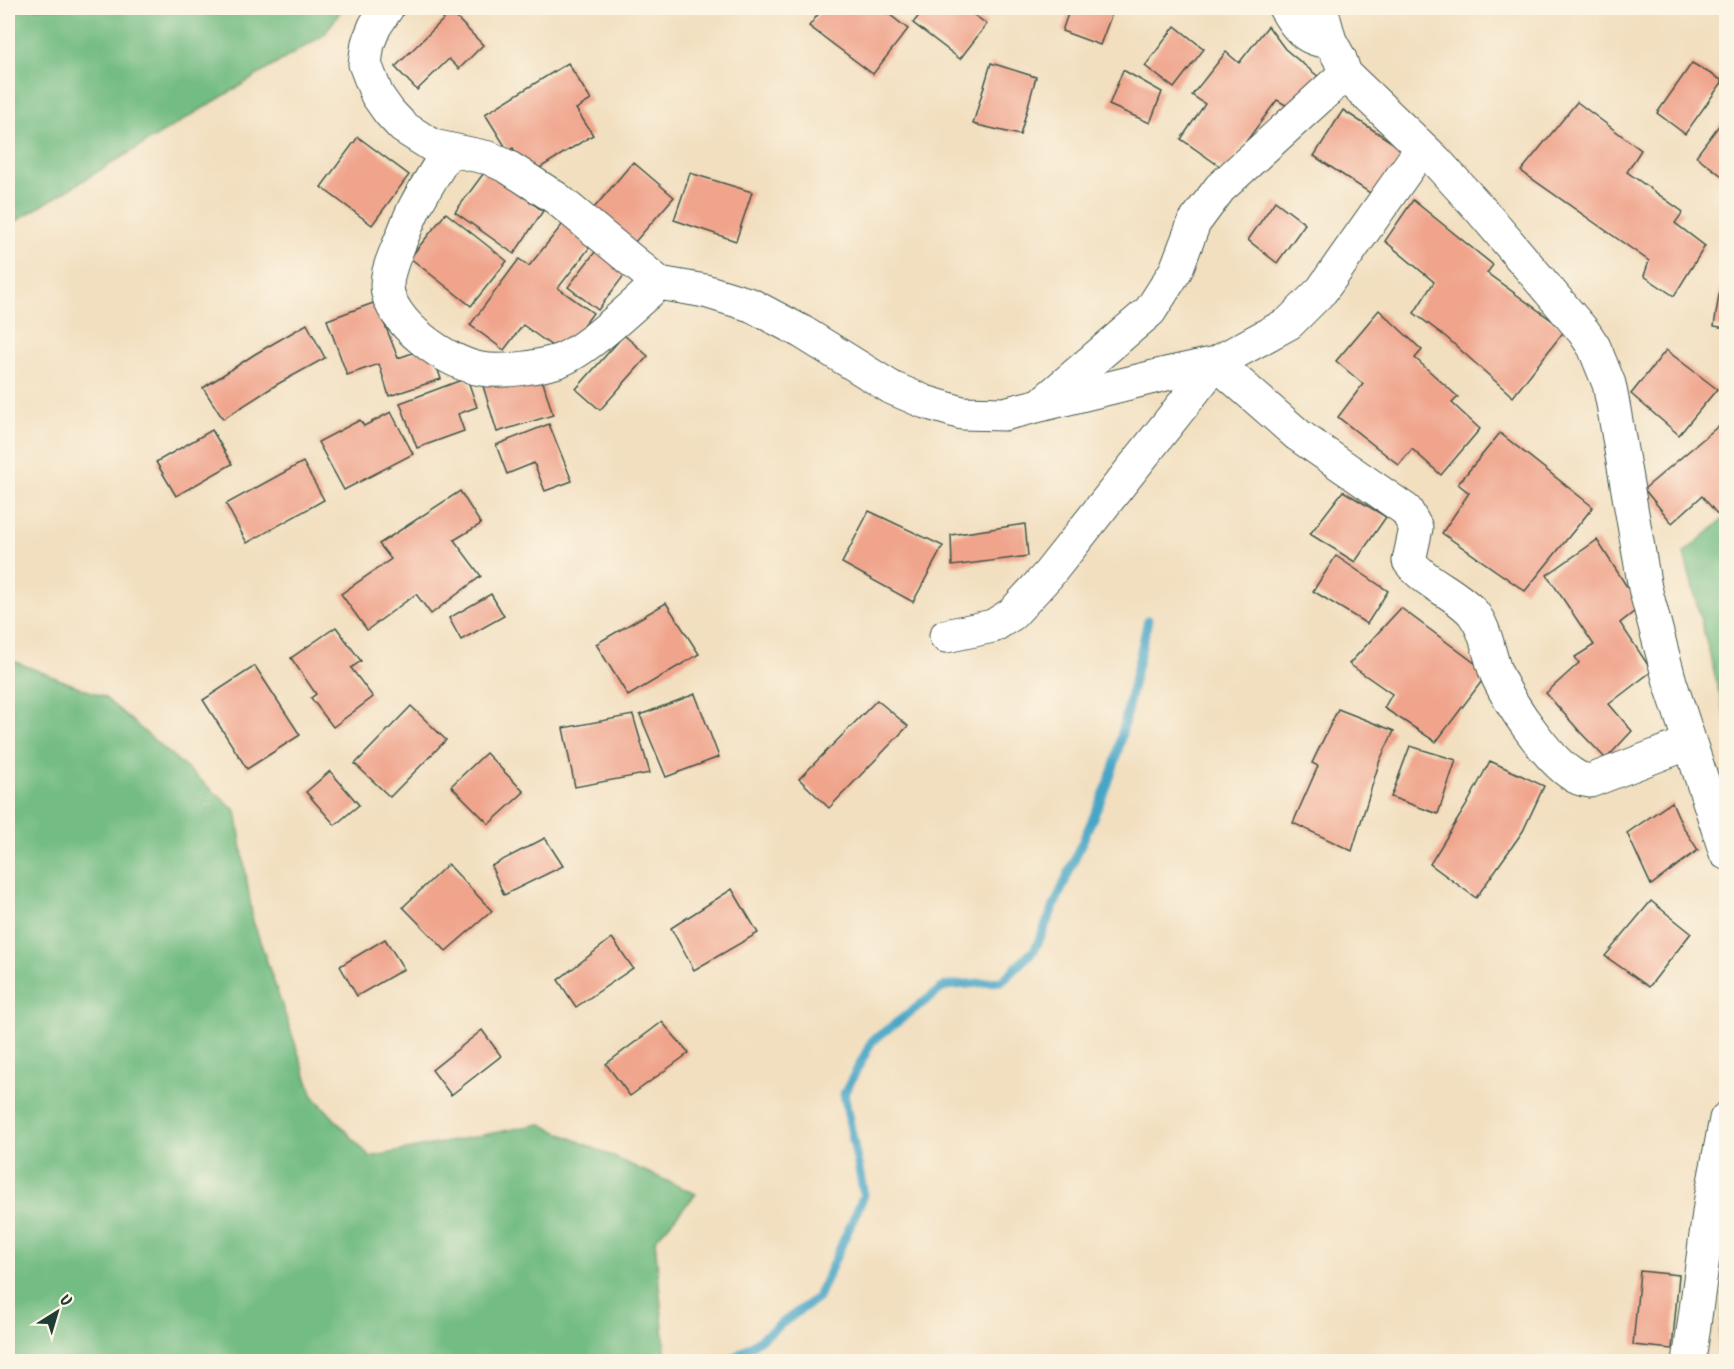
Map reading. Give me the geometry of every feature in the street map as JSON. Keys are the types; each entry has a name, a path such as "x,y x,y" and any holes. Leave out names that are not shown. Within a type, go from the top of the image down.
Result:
{"street":[{"path":"387,8 375,26 368,43 366,72 377,95 403,127 433,146 489,158 508,167 556,198 659,283 705,291 751,305 802,332 892,388 925,402 962,413 1004,414 1216,363 1289,323 1322,290 1422,148"},
{"path":"1285,8 1308,37 1318,41 1330,41"},
{"path":"1322,8 1330,41 1345,74 1422,148 1479,208 1594,347 1609,384 1645,588 1689,743 1720,829 1726,853"},
{"path":"1040,405 1150,311 1176,270 1194,223 1220,188 1345,74"},
{"path":"449,150 416,205 388,273 387,288 396,309 411,331 435,348 461,363 481,369 497,370 559,360 581,348 659,283"},
{"path":"946,636 993,626 1012,614 1048,575 1216,363"},
{"path":"1216,363 1298,435 1406,510 1416,528 1409,561 1472,613 1485,633 1497,673 1515,705 1547,750 1571,774 1579,779 1590,781 1689,743"},
{"path":"1689,1362 1711,1198 1726,1119"}],"green space":[{"path":"8,8 343,8 324,35 8,226"},
{"path":"1726,517 1726,719 1684,553"},
{"path":"8,659 104,697 236,811 253,921 313,1096 370,1157 540,1124 696,1194 655,1240 666,1361 8,1361"},
{"path":"1726,1278 1726,1361 1717,1361 1725,1287"}],"building":[{"path":"823,8 881,8 908,29 873,74 809,26"},
{"path":"925,8 971,8 968,11 987,24 960,59 913,23"},
{"path":"1070,8 1102,8 1113,11 1100,45 1062,31"},
{"path":"451,12 483,45 459,69 449,59 417,90 395,67"},
{"path":"1175,26 1204,49 1174,88 1145,66"},
{"path":"1268,26 1285,49 1320,78 1291,108 1277,100 1225,170 1181,139 1205,104 1192,95 1226,52 1239,63"},
{"path":"568,63 591,100 576,109 593,135 530,174 513,148 508,151 485,114"},
{"path":"991,63 1036,77 1020,135 973,124"},
{"path":"1692,63 1723,81 1685,134 1657,113"},
{"path":"1123,70 1162,92 1150,123 1109,105"},
{"path":"1577,102 1641,150 1627,172 1683,212 1675,223 1705,246 1674,296 1644,276 1649,261 1521,171"},
{"path":"1343,110 1405,151 1376,197 1314,156"},
{"path":"1726,116 1726,179 1696,156"},
{"path":"358,137 409,175 372,225 321,187"},
{"path":"633,162 674,197 634,243 594,208"},
{"path":"486,170 543,211 514,254 455,212"},
{"path":"690,173 752,192 736,241 674,220"},
{"path":"1413,200 1493,265 1487,273 1565,330 1513,397 1446,337 1414,313 1434,282 1385,241"},
{"path":"1275,201 1305,224 1277,263 1248,240"},
{"path":"446,213 507,261 471,306 410,258"},
{"path":"566,220 594,242 558,288 593,313 563,354 523,325 504,350 470,325 519,259 529,266"},
{"path":"602,243 631,266 598,310 568,287"},
{"path":"1726,259 1726,328 1714,326"},
{"path":"376,302 398,358 430,347 441,379 389,396 379,364 347,375 327,320"},
{"path":"1379,310 1422,350 1415,358 1458,397 1452,403 1480,429 1441,475 1412,449 1399,465 1338,417 1363,384 1336,361"},
{"path":"307,324 325,358 276,385 223,419 203,388"},
{"path":"624,335 648,356 600,410 576,389"},
{"path":"1666,350 1717,389 1679,435 1631,394"},
{"path":"539,369 553,415 497,432 483,386"},
{"path":"467,378 477,407 458,414 464,431 417,448 400,403"},
{"path":"391,412 413,454 344,490 318,442 360,420 364,426"},
{"path":"1722,423 1726,427 1726,507 1718,515 1702,496 1672,523 1644,489"},
{"path":"549,424 572,481 545,491 534,463 507,474 496,445"},
{"path":"212,430 232,464 176,496 156,462"},
{"path":"1500,433 1593,507 1525,591 1442,533 1469,493 1458,484"},
{"path":"303,462 324,500 247,543 226,504"},
{"path":"460,491 481,524 454,540 481,576 431,614 416,594 367,630 341,594 391,559 379,544"},
{"path":"1343,491 1386,517 1355,562 1310,534"},
{"path":"869,511 943,546 913,602 842,563"},
{"path":"1025,524 1028,556 952,566 951,535"},
{"path":"1597,540 1640,607 1620,623 1652,671 1609,704 1632,731 1606,759 1546,693 1579,663 1575,657 1594,645 1547,575"},
{"path":"1336,556 1388,591 1367,624 1313,591"},
{"path":"491,594 504,616 461,640 449,618"},
{"path":"666,603 699,654 628,696 596,644"},
{"path":"1401,608 1488,673 1436,742 1384,708 1392,694 1349,664"},
{"path":"336,627 361,661 351,668 373,697 333,727 311,698 316,694 291,658"},
{"path":"255,666 300,735 247,769 203,700"},
{"path":"695,694 719,757 666,777 640,715"},
{"path":"877,700 908,726 829,808 799,779"},
{"path":"411,706 446,740 390,797 355,764"},
{"path":"1338,709 1394,731 1380,760 1352,851 1293,823 1318,766 1312,763"},
{"path":"633,715 650,773 575,787 563,728"},
{"path":"1410,746 1456,760 1438,814 1391,797"},
{"path":"486,753 524,792 489,824 451,786"},
{"path":"1490,761 1544,786 1523,831 1476,898 1430,864 1466,806"},
{"path":"330,771 359,805 335,825 306,792"},
{"path":"1672,802 1682,825 1698,850 1651,885 1627,833"},
{"path":"545,838 563,866 504,895 491,866"},
{"path":"448,864 492,911 446,951 403,907"},
{"path":"732,889 758,933 694,970 671,928"},
{"path":"1651,901 1691,933 1649,987 1605,956"},
{"path":"612,938 633,968 576,1007 558,980"},
{"path":"385,939 404,969 357,996 340,966"},
{"path":"662,1022 689,1053 630,1096 606,1064"},
{"path":"482,1030 501,1056 451,1095 432,1070"},
{"path":"1640,1271 1679,1275 1672,1349 1633,1345"}],"waterway":[{"path":"729,1362 818,1297 864,1195 844,1094 872,1041 945,986 1002,981 1035,949 1107,786 1116,759 1148,620"}]}
